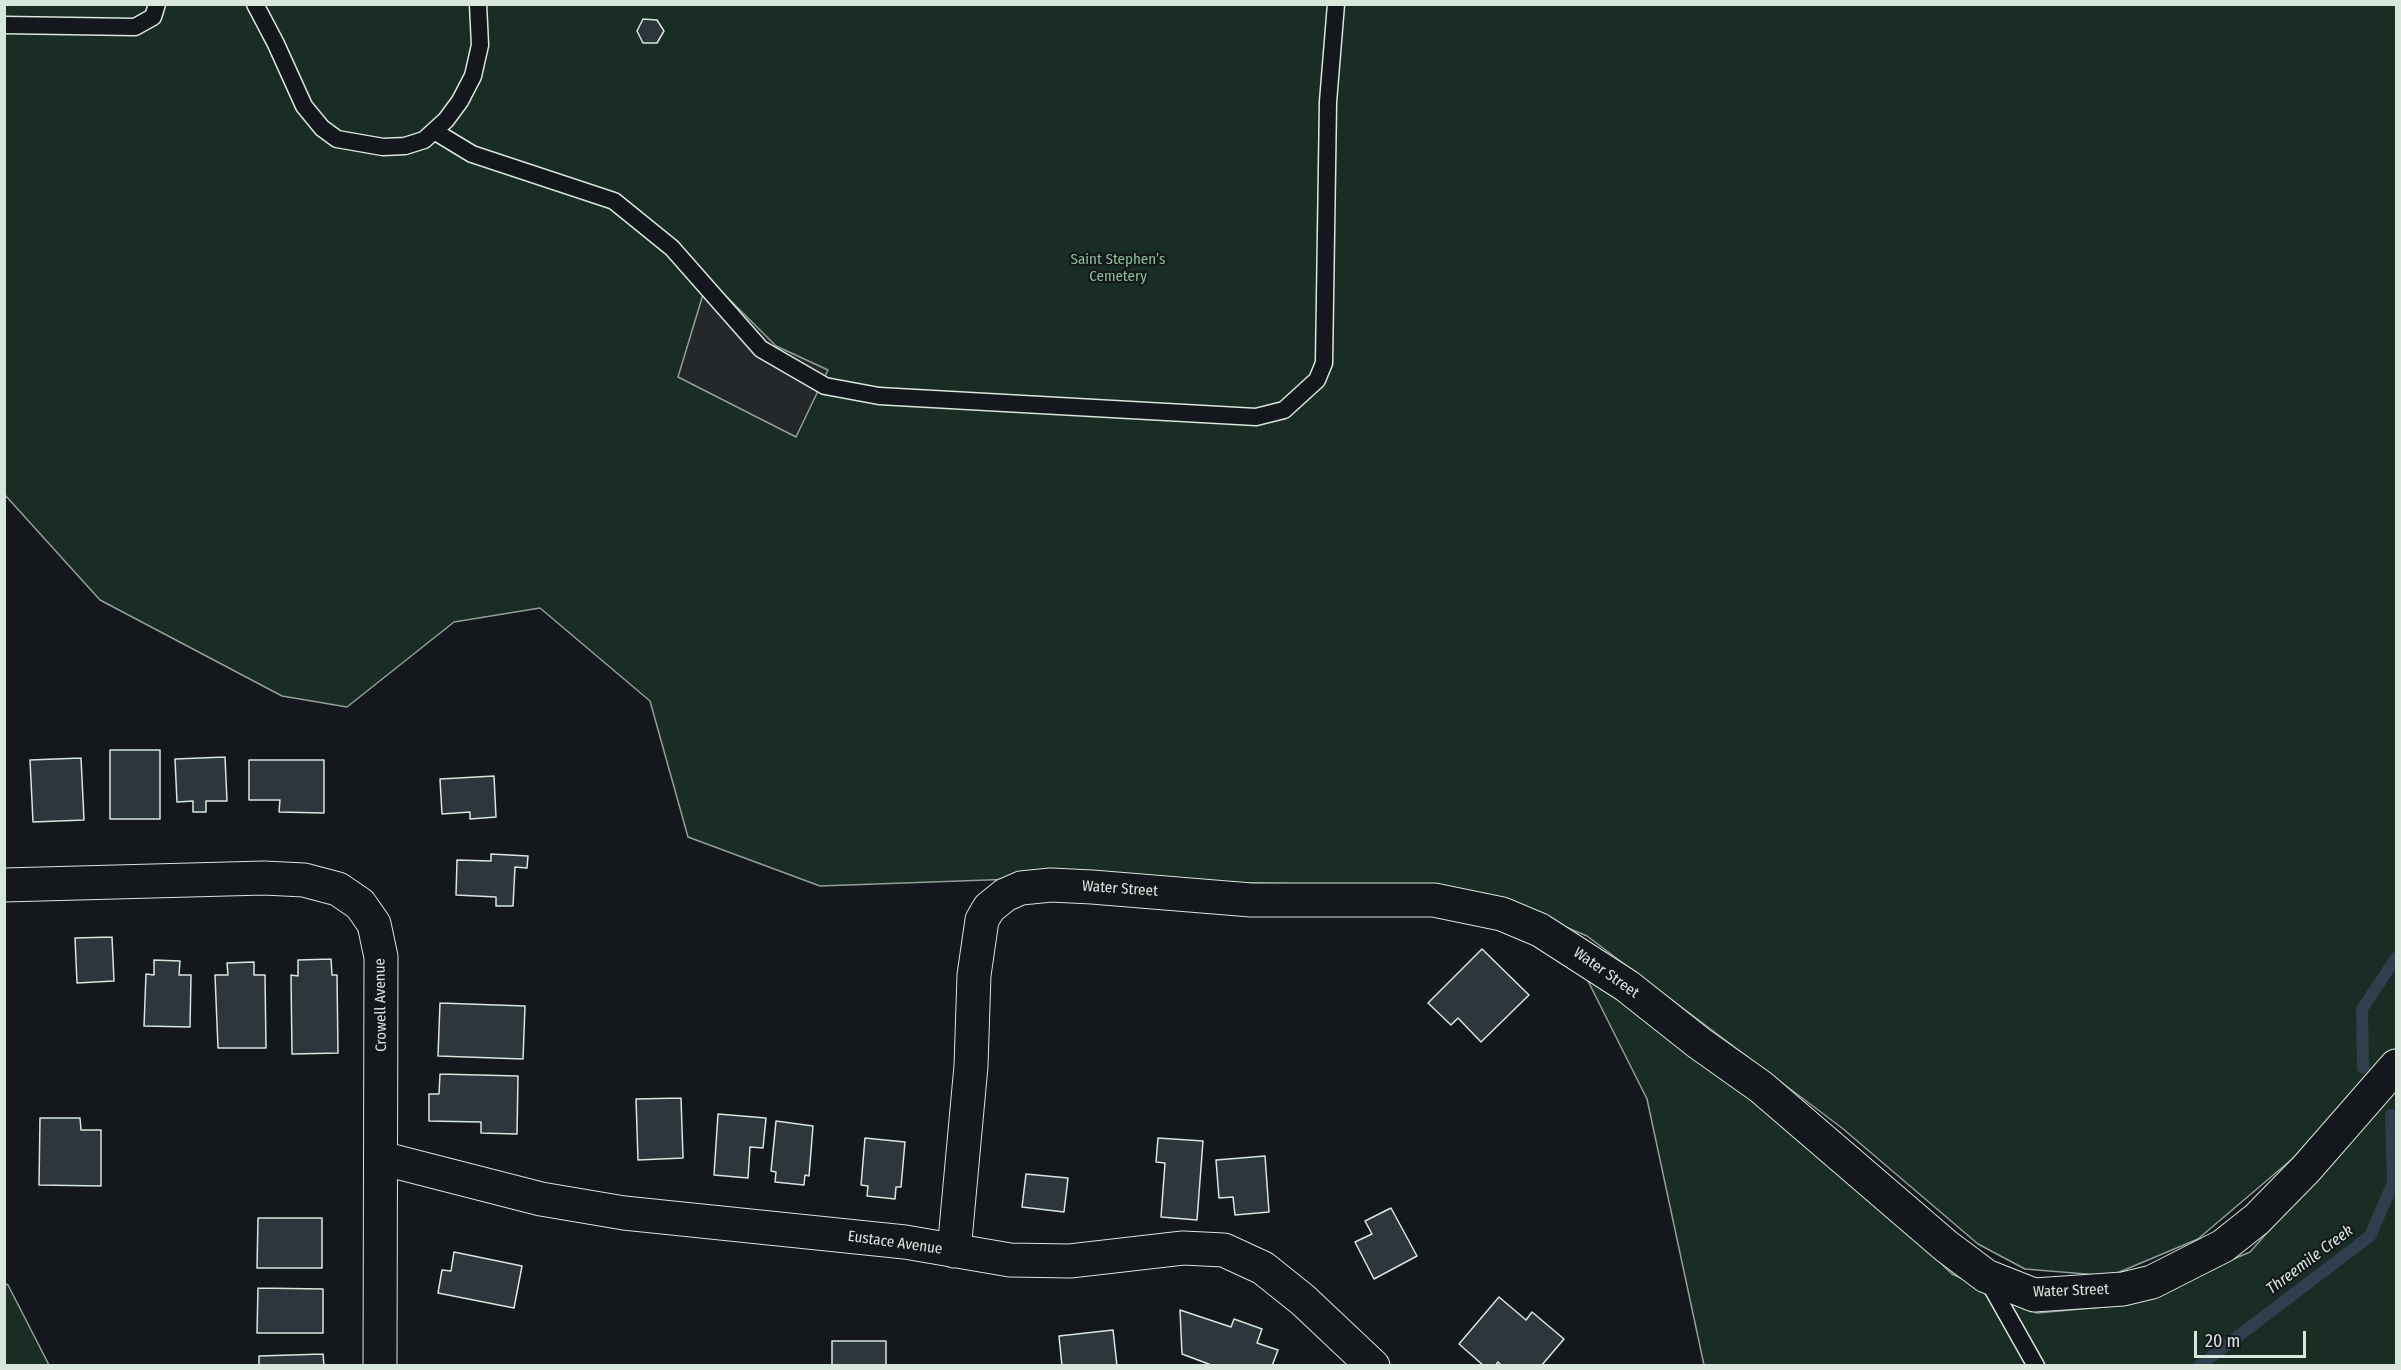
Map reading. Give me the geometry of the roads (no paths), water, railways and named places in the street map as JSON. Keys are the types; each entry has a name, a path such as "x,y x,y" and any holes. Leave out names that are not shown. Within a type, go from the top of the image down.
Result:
{"street":[{"name":"Crowell Avenue","path":"4,885 274,878 304,880 338,889 360,904 374,924 381,957 380,1365"},
{"name":"Water Street","path":"954,1251 971,1066 974,975 982,920 989,908 1005,895 1021,888 1052,885 1251,900 1434,900 1502,914 1540,930 1627,986 1761,1088 1946,1246 1986,1276 2034,1295 2088,1293 2123,1289 2152,1282 2223,1246 2257,1219 2306,1169 2397,1066"},
{"name":"Eustace Avenue","path":"381,1158 541,1199 624,1213 905,1242 1010,1260 1070,1261 1183,1248 1224,1250 1263,1268 1303,1300 1373,1365"}],"lane":[{"path":"4,25 135,27 153,17 156,4"},
{"path":"255,4 304,106 322,128 337,139 383,147 405,146 424,140 460,101 473,75 480,45 478,4"},
{"path":"434,131 472,154 614,201 672,248 761,349 825,386 879,396 1256,417 1284,410 1317,380 1324,363 1328,102 1336,4"},
{"path":"1986,1276 2036,1365"}],"waterway":[{"name":"Threemile Creek","path":"2363,1068 2362,1009 2396,958"},
{"name":"Threemile Creek","path":"2199,1366 2370,1236 2393,1183 2391,1115"}],"park label":[{"name":"Saint Stephen’s Cemetery","path":"1118,268"}]}
